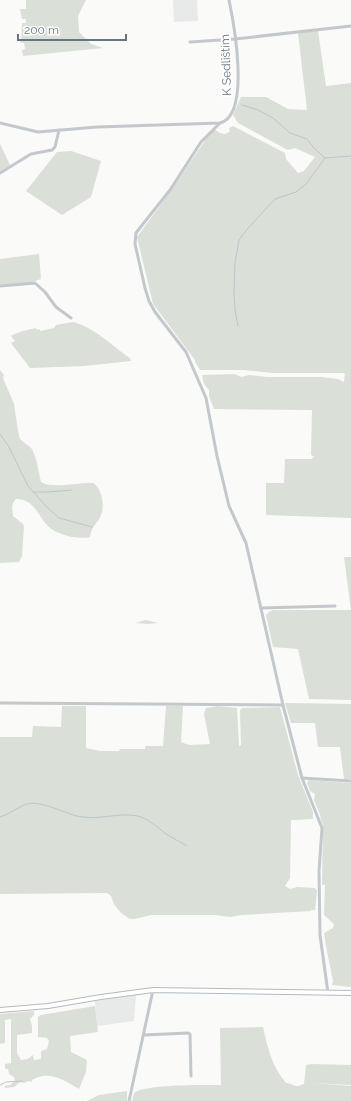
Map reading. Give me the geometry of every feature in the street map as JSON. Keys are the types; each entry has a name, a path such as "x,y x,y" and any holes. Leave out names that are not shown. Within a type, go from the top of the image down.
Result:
{"main road":[{"path":"0,1010 48,1006 153,990 351,993"}],"street":[{"name":"K Sedlištím","path":"229,0 235,40 238,78 237,99 231,116 226,121 220,123 202,142 170,190 136,234 135,244 149,301 155,312 186,352 206,398 217,456 229,506 246,542 283,705 302,778 322,828 320,935 328,993"},
{"path":"190,42 235,40 351,26"},
{"path":"0,123 33,132 43,132 129,125 220,123"},
{"path":"0,173 31,154 52,150 55,147 58,130"},
{"path":"0,286 35,283 45,292 56,307 71,318"},
{"path":"261,608 335,606"},
{"path":"0,703 283,705"},
{"path":"302,778 351,781"},
{"path":"129,1101 153,990"},
{"path":"144,1035 190,1034 191,1076"}],"shaded area":[{"path":"26,0 86,0 78,16 79,32 91,44 103,48 23,56 22,50 25,49 24,43 21,43 22,23 26,23 26,19 22,19 20,9 26,9"},
{"path":"173,0 197,0 198,21 174,22"},
{"path":"318,31 326,86 351,83 351,518 266,515 266,483 284,483 285,459 312,459 315,457 311,455 312,410 214,409 209,396 209,390 204,384 202,375 234,374 242,377 249,375 267,377 321,377 338,379 344,382 345,373 273,373 244,370 200,370 195,360 153,304 137,237 214,129 222,134 226,134 230,131 229,128 233,126 285,153 286,159 298,173 304,171 315,157 295,148 288,150 238,123 233,115 241,97 266,97 288,109 307,110 298,33"},
{"path":"0,144 10,165 0,171"},
{"path":"71,151 101,161 91,197 62,215 26,191 57,152"},
{"path":"39,254 41,279 32,282 0,285 0,259"},
{"path":"73,322 81,324 96,332 130,358 131,361 84,366 30,368 11,343 15,341 11,336 12,335 23,331 36,328 37,330 40,329 40,331 54,328 56,325"},
{"path":"0,370 4,375 3,378 14,404 20,439 32,449 36,459 41,482 51,485 93,483 101,493 103,507 100,518 92,529 90,537 79,538 61,534 50,528 31,504 27,501 16,499 12,509 13,516 23,524 24,527 22,556 19,562 0,563"},
{"path":"344,557 351,557 351,610"},
{"path":"273,610 351,610 351,700 309,699 298,649 273,647 266,615"},
{"path":"146,620 158,623 135,623"},
{"path":"285,703 351,704 351,779 344,779 340,747 318,747 315,723 291,723"},
{"path":"62,706 86,706 86,748 100,751 145,749 145,746 163,746 166,706 183,706 181,742 189,745 210,744 204,714 206,708 218,706 237,708 239,746 241,745 240,710 242,708 280,707 298,775 313,812 313,819 291,820 290,878 285,886 290,889 297,887 315,888 317,891 315,910 230,917 214,915 151,915 130,919 121,913 114,904 111,896 107,893 0,894 0,737 32,737 33,726 61,727"},
{"path":"309,780 351,783 351,987 332,985 333,981 324,933 333,928 334,924 324,915 325,885 322,885 323,825 314,800 315,794 310,791 307,783"},
{"path":"136,995 134,1021 97,1026 95,1001"},
{"path":"95,1006 98,1032 70,1036 71,1052 87,1060 86,1072 79,1089 67,1082 51,1076 39,1077 32,1080 32,1082 20,1082 14,1087 5,1088 5,1086 10,1085 15,1081 14,1077 9,1074 8,1069 5,1069 5,1064 11,1063 11,1019 5,1020 5,1043 0,1044 0,1014 34,1011 34,1015 30,1019 32,1033 17,1035 17,1053 21,1060 28,1059 33,1055 34,1060 41,1059 41,1051 47,1049 49,1041 47,1038 38,1037 38,1017 41,1015"},
{"path":"263,1027 268,1049 277,1070 286,1083 297,1086 304,1084 306,1065 351,1065 351,1085 311,1083 351,1086 351,1101 132,1101 134,1093 150,1088 221,1085 220,1028"},
{"path":"127,1091 127,1101 87,1101 99,1095"}],"waterway":[{"path":"242,105 258,110 273,118 290,133 307,139 325,158"},
{"path":"238,326 234,293 235,263 239,240 275,199 296,192 306,184 325,158 351,156"},
{"path":"0,434 9,447 28,486 47,507 59,518 92,527"},
{"path":"33,492 72,490"},
{"path":"0,817 24,805 32,803 45,805 77,816 92,818 123,815 138,816 149,821 166,834 187,846"},
{"path":"0,1085 6,1082 22,1081"}]}
